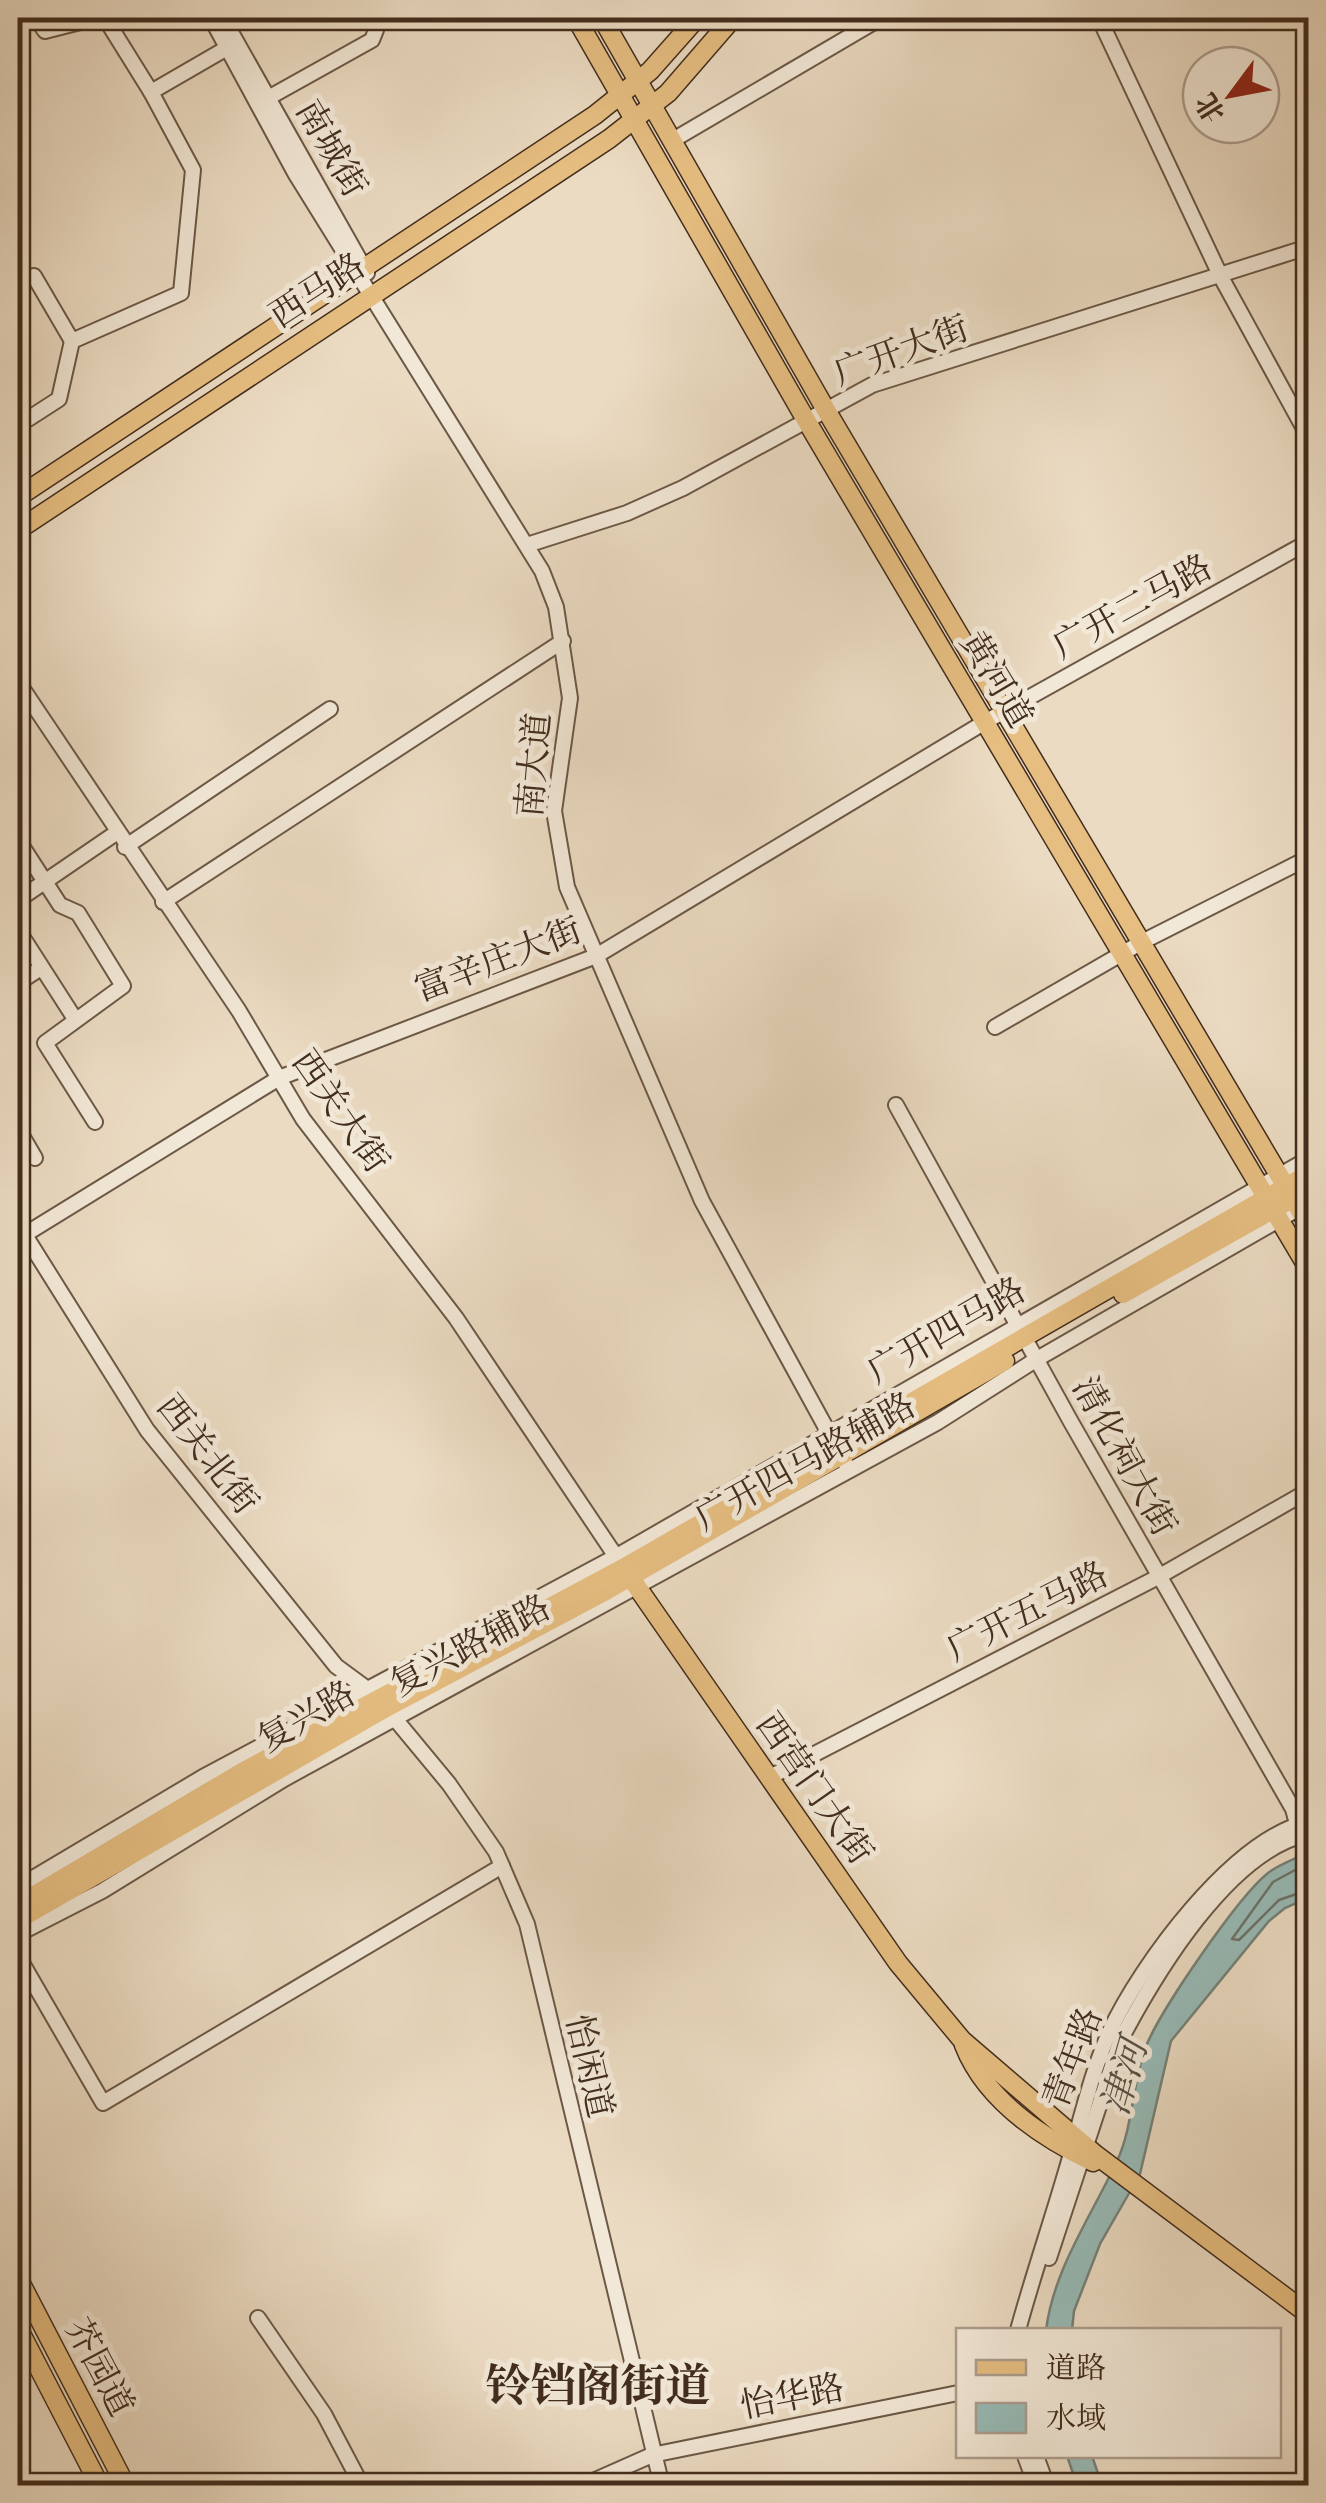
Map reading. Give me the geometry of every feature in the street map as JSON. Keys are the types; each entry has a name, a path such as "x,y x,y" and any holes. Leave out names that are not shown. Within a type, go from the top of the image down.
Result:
{"main road":[{"name":"黄河道","path":"576,18 806,420 1308,1268"},
{"name":"黄河道","path":"602,18 826,410 1297,1198"},
{"name":"西马路","path":"18,497 620,96 697,18"},
{"name":"西马路","path":"18,530 634,121 654,106 732,18"},
{"name":"广开四马路","path":"627,1572 1269,1203 1297,1198 1308,1174"},
{"name":"复兴路","path":"18,1920 382,1704 627,1572"},
{"name":"西营门大街","path":"627,1572 898,1962 962,2040 1084,2152 1140,2192"},
{"name":"复兴路","path":"18,1905 242,1772 382,1704"},
{"path":"1140,2192 1308,2314"},
{"path":"1140,2192 1308,2324"},
{"name":"芥园道","path":"18,2278 126,2486"},
{"name":"芥园道","path":"18,2328 100,2486"}],"street":[{"path":"36,18 45,31 96,18"},
{"path":"72,341 181,293 194,170 104,18"},
{"name":"南城街","path":"211,18 294,173 361,270"},
{"name":"南城街","path":"224,18 373,293"},
{"path":"268,98 372,40 376,30 369,18"},
{"path":"673,140 881,18"},
{"path":"1099,18 1222,277 1308,436"},
{"path":"151,92 227,48"},
{"name":"广开大街","path":"530,544 652,502 872,385 1308,247"},
{"path":"18,402 28,418 58,399 72,341 34,276"},
{"name":"南大道","path":"373,293 530,544 556,608 570,698 557,780 557,838 567,887 702,1201 839,1451"},
{"name":"广开二马路","path":"985,722 1308,542"},
{"path":"163,902 564,641"},
{"name":"西关大街","path":"18,682 125,847 240,1011 303,1118 456,1318 627,1572"},
{"path":"125,847 330,710"},
{"name":"富辛庄大街","path":"21,1230 279,1078 596,956 985,722"},
{"path":"18,818 20,844 60,905 78,913 124,986 44,1042 94,1122"},
{"path":"18,900 116,833"},
{"path":"995,1027 1142,942 1308,858"},
{"path":"18,930 75,1020"},
{"path":"18,983 41,968"},
{"name":"清化祠大街","path":"896,1105 1158,1578 1304,1829"},
{"path":"18,1129 35,1158"},
{"name":"广开四马路","path":"1297,1198 1308,1159"},
{"name":"广开四马路辅路","path":"627,1572 839,1451 938,1422 1028,1342 1269,1203 1297,1198"},
{"name":"西关北街","path":"21,1230 147,1430 336,1666 382,1704"},
{"name":"广开五马路","path":"768,1778 1158,1578 1308,1490"},
{"name":"复兴路辅路","path":"18,1934 102,1891 382,1704 627,1572"},
{"name":"复兴路辅路","path":"18,1888 203,1776 382,1704 627,1572"},
{"name":"怡闲道","path":"382,1704 449,1784 502,1866 527,1924 662,2486"},
{"name":"青年路","path":"1027,2328 1121,2039 1192,1927 1242,1872 1304,1829"},
{"path":"18,1956 103,2103 502,1866"},
{"name":"青年路","path":"1019,2328 1084,2152"},
{"path":"258,2318 324,2414 362,2486"},
{"name":"怡华路","path":"582,2486 652,2455 956,2393"},
{"path":"1026,2458 1036,2486"},
{"path":"1037,2458 1047,2486"}],"water":[{"path":"1308,1852 1308,1898 1285,1908 1269,1921 1171,2041 1140,2174 1100,2244 1074,2311 1072,2328 1046,2328 1065,2264 1122,2148 1141,2063 1153,2032 1200,1956 1272,1870"},
{"path":"1068,2458 1093,2458 1102,2485 1077,2485"}],"district":[{"name":"铃铛阁街道","path":"598,2385"}],"water label":[{"name":"津河","path":"1124,2077"}]}
